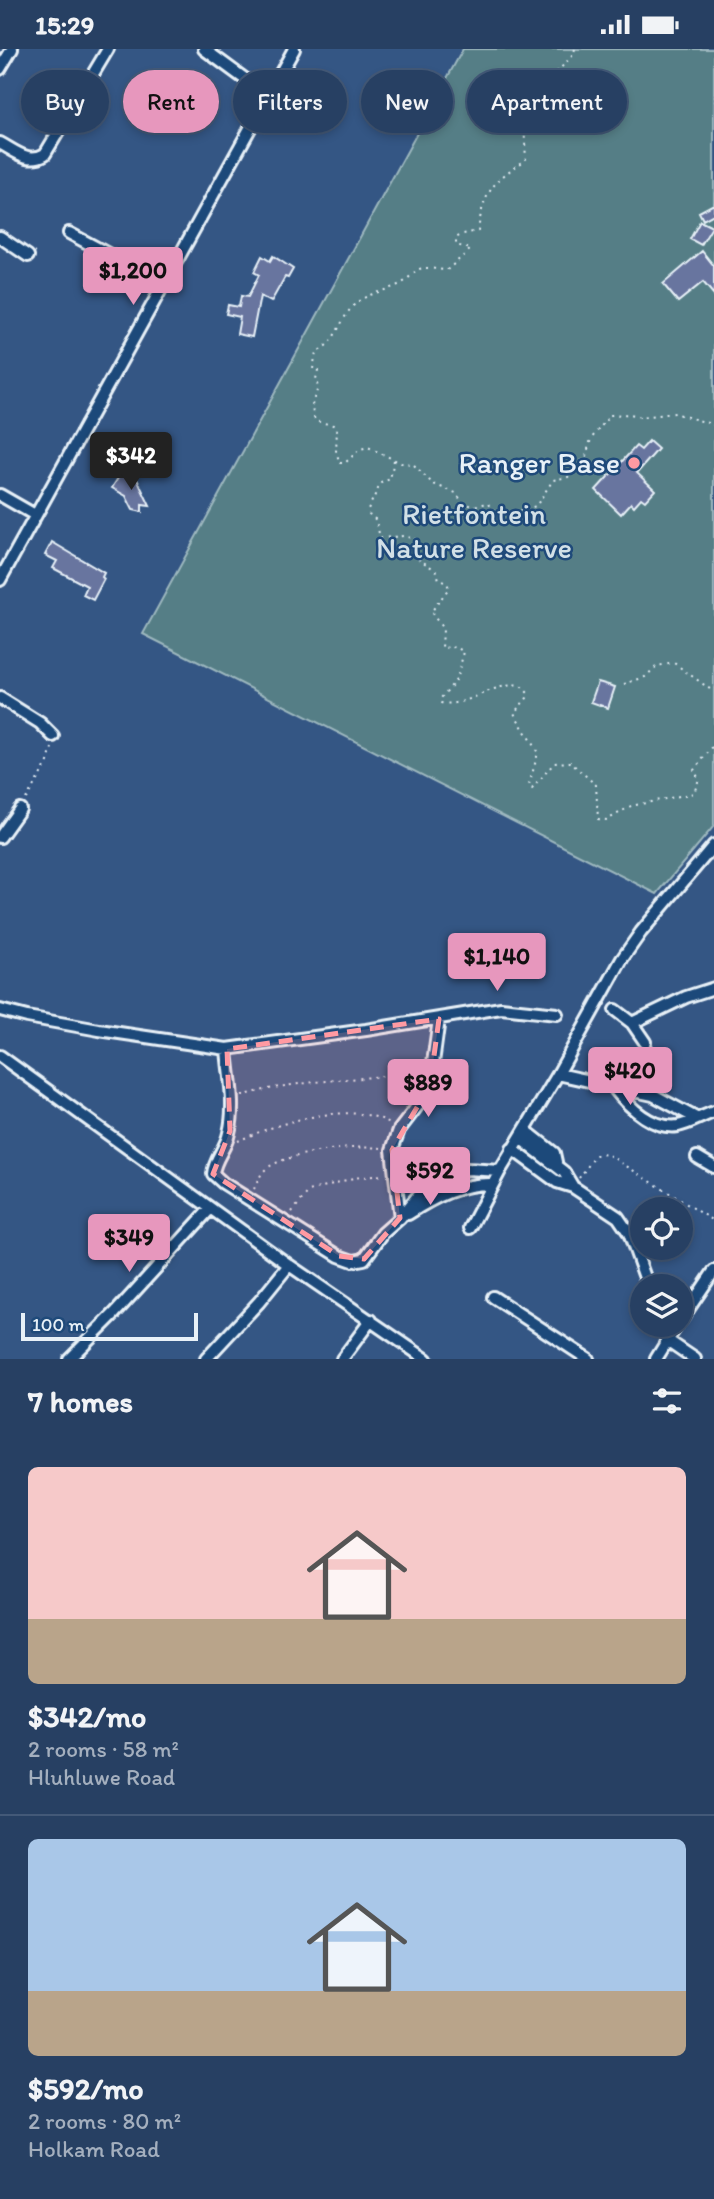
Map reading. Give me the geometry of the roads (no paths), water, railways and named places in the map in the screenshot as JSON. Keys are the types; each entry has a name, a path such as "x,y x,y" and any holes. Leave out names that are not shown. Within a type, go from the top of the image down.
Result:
{"street":[{"path":"0,69 12,49"},
{"path":"0,142 27,158 34,159 45,154 107,49"},
{"path":"204,49 233,70"},
{"path":"282,70 294,49"},
{"path":"0,580 248,133"},
{"path":"69,233 164,284"},
{"path":"0,237 28,256"},
{"path":"0,495 35,515"},
{"path":"0,698 40,723 52,736"},
{"path":"0,837 20,809"},
{"path":"470,1229 512,1149 558,1074 622,959 641,932 714,845"},
{"path":"632,1023 686,997 714,988"},
{"path":"0,1010 99,1030 226,1049 501,1008 557,1014"},
{"path":"615,1010 632,1023 645,1042"},
{"path":"400,1218 392,1150 400,1130 425,1096 431,1078 439,1019"},
{"path":"226,1049 233,1099 230,1131 225,1147 214,1164 213,1174 339,1256 359,1261 371,1252 383,1233 417,1197 443,1176 467,1169 500,1171"},
{"path":"0,1055 210,1209 426,1359"},
{"path":"558,1074 653,1095 696,1118"},
{"path":"613,1087 630,1108 662,1125 677,1126 714,1112"},
{"path":"522,1134 554,1153 556,1165 564,1171 573,1187"},
{"path":"512,1149 557,1182 573,1187 618,1217 624,1224 643,1274"},
{"path":"697,1157 714,1167"},
{"path":"400,1218 431,1200 465,1186 475,1183 493,1184"},
{"path":"69,1359 210,1209"},
{"path":"206,1359 289,1265"},
{"path":"693,1302 714,1271"},
{"path":"493,1297 588,1359"},
{"path":"342,1359 371,1320"},
{"path":"666,1337 695,1359"},
{"path":"656,1359 669,1337"}],"place":[{"name":"Ranger Base","path":"634,463"}],"park label":[{"name":"Rietfontein Nature Reserve","path":"474,532"}]}
